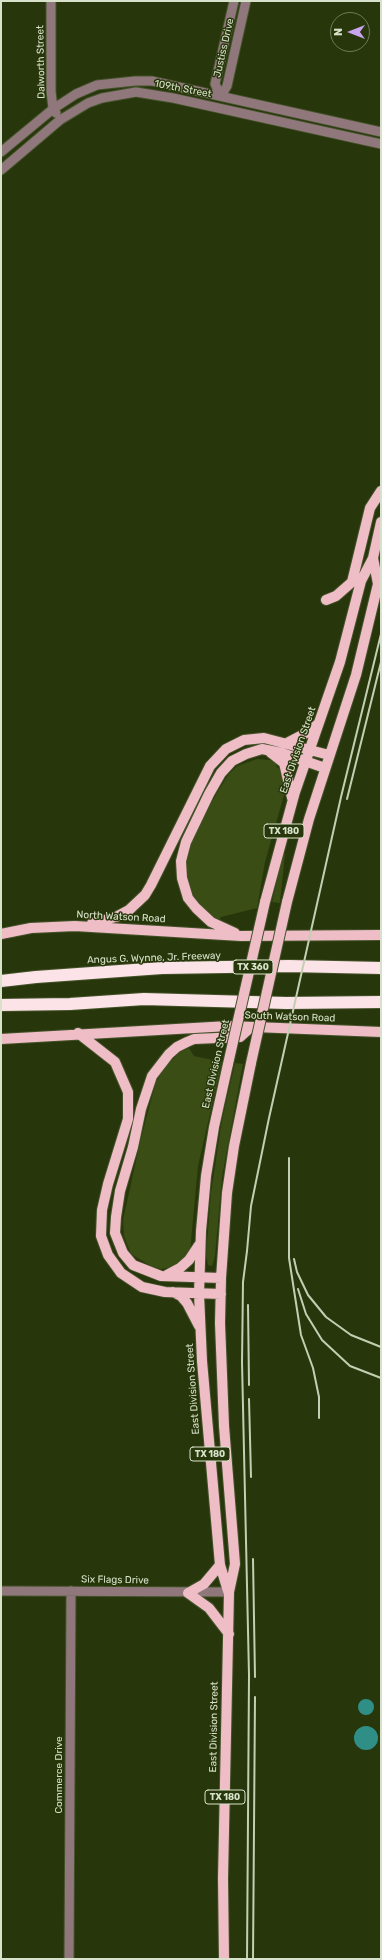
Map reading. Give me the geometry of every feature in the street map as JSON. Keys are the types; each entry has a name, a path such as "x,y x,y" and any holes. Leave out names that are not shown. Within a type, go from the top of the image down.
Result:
{"highway":[{"name":"Angus G. Wynne, Jr. Freeway","path":"1,981 162,968 288,966 381,968"},
{"path":"1,1005 70,1004 144,999 286,1003 381,1002"}],"main road":[{"path":"326,600 340,593 352,582 370,508 381,492"},
{"name":"East Division Street","path":"224,1959 223,1878 229,1634 228,1592 220,1565 199,1294 200,1243 206,1176 214,1127 265,902 305,761 340,662 361,581 373,558 381,522"},
{"name":"East Division Street","path":"228,1592 235,1564 224,1419 221,1294 227,1192 234,1146 251,1063 287,902 309,819 356,675 378,584 373,558"},
{"path":"286,742 310,731 320,721"},
{"path":"74,926 116,918 130,910 145,895 210,766 222,752 236,743 252,738 264,738 286,742 329,755"},
{"path":"326,768 262,749 246,754 226,766 209,794 186,842 181,861 182,878 188,898 211,922 241,936 381,935"},
{"path":"267,750 284,763 293,801"},
{"name":"North Watson Road","path":"1,934 31,928 74,926 241,936"},
{"name":"South Watson Road","path":"78,1033 230,1026 250,1028 381,1032"},
{"path":"221,1278 165,1276 144,1270 133,1265 123,1253 115,1233 120,1191 133,1146 141,1109 152,1076 169,1054 177,1047 194,1039 240,1037 250,1028"},
{"path":"1,1039 78,1033 115,1062 128,1092 128,1119 108,1184 102,1210 101,1236 108,1255 121,1273 142,1286 173,1292 221,1294"},
{"path":"165,1276 180,1268 189,1260 200,1243"},
{"path":"173,1292 181,1296 187,1303 201,1329"},
{"path":"220,1565 204,1584 188,1593 209,1608 229,1634"}],"street":[{"name":"Dalworth Street","path":"51,1 51,91 53,109 60,120"},
{"name":"Justiss Drive","path":"221,96 215,84 234,1"},
{"name":"Justiss Drive","path":"221,96 227,86 246,1"},
{"name":"109th Street","path":"1,152 53,109 83,91 97,85 113,82 152,82 381,132"},
{"name":"109th Street","path":"1,170 60,120 88,103 102,98 123,94 141,93 218,108 381,144"},
{"name":"Six Flags Drive","path":"1,1591 228,1592"},
{"name":"Commerce Drive","path":"69,1959 71,1591"}],"green space":[{"path":"257,759 270,760 277,764 276,766 280,770 280,774 286,780 284,787 286,788 265,862 257,908 221,917 218,921 209,915 193,897 185,875 185,864 190,842 205,813 228,775 237,766"},
{"path":"283,854 285,854 280,903 272,902"},
{"path":"189,1048 194,1056 222,1062 198,1166 190,1252 188,1252 186,1257 184,1257 177,1264 178,1266 161,1269 151,1266 131,1254 124,1236 123,1220 141,1138 156,1082 166,1066 181,1051"},
{"path":"235,1063 243,1064 222,1177 215,1256 212,1266 208,1265 206,1255 211,1193 222,1120"}],"water":[{"path":"366,1699 372,1701 374,1707 372,1713 366,1715 360,1713 358,1707 360,1701"},
{"path":"366,1726 375,1729 378,1738 375,1747 366,1750 357,1747 354,1738 357,1729"}],"railway":[{"path":"247,1959 249,1675 242,1362 243,1282 251,1206 269,1118 341,797 381,634"},
{"path":"347,799 381,662"},
{"path":"289,1158 289,1258 301,1335 313,1368 319,1397 319,1418"},
{"path":"294,1259 297,1272 308,1295 326,1317 351,1335 381,1347"},
{"path":"298,1289 306,1314 322,1340 350,1366 381,1378"},
{"path":"248,1305 249,1385"},
{"path":"249,1399 251,1477"},
{"path":"253,1559 255,1677"},
{"path":"253,1959 255,1697"}]}
